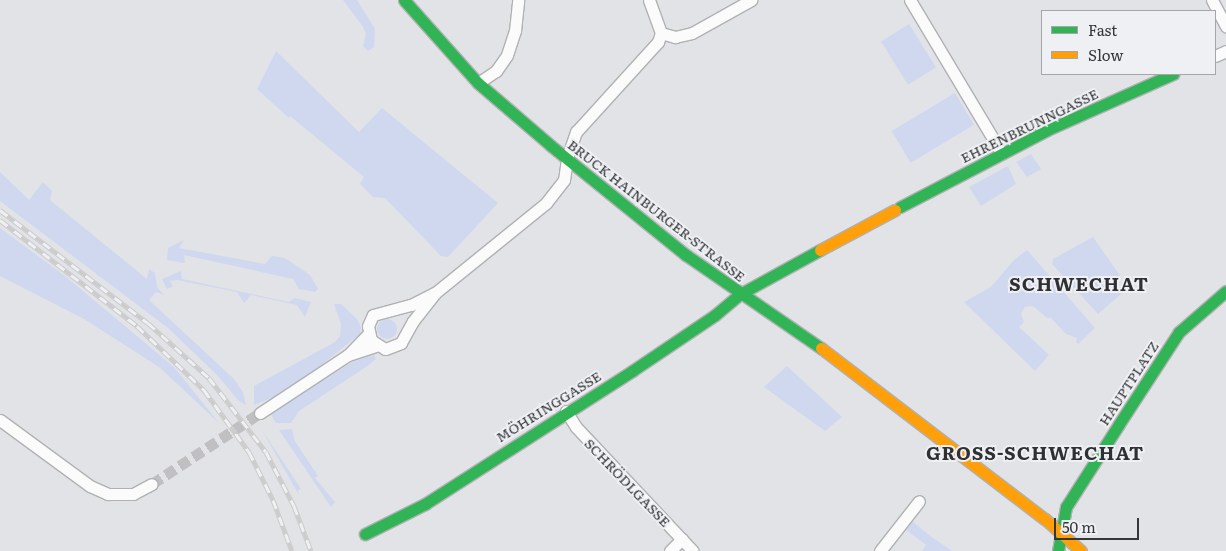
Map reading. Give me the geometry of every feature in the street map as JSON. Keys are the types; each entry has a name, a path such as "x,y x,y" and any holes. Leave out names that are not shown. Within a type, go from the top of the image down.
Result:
{"main road":[{"name":"BRUCK HAINBURGER-STRASSE","path":"404,0 478,84 686,255 852,370 1060,532"},
{"name":"EHRENBRUNNGASSE","path":"740,294 897,208 1002,154 1172,75"},
{"name":"HAUPTPLATZ","path":"1058,551 1066,507 1179,332 1226,291"},
{"name":"MÖHRINGGASSE","path":"366,534 425,504 677,340 740,294"},
{"path":"1060,532 1079,549"}],"street":[{"path":"478,84 496,71 507,55 515,31 518,0"},
{"path":"348,355 376,346 393,348 401,343 406,332 434,293 534,214 564,180 567,158 576,132 658,42 662,33 649,0"},
{"path":"662,33 674,37 692,32 751,0"},
{"path":"910,0 1002,154"},
{"path":"1212,0 1226,26"},
{"path":"260,413 348,355 368,334 373,315 392,310 434,293"},
{"path":"392,310 403,319 406,332"},
{"path":"368,334 376,346"},
{"name":"SCHRÖDLGASSE","path":"566,411 576,427 693,551"},
{"path":"0,420 70,473 108,494 133,494 152,484"},
{"path":"880,551 919,501"},
{"path":"670,551 682,540"}],"shaded area":[{"path":"343,0 357,0 375,29 374,47 368,51 363,46 366,34 363,27"},
{"path":"909,24 936,67 908,85 881,41"},
{"path":"276,51 359,132 382,108 498,203 448,257 441,256 385,198 373,197 360,184 364,177 290,116 289,118 257,89"},
{"path":"955,93 974,125 911,163 892,131"},
{"path":"1031,154 1041,169 1027,177 1016,162"},
{"path":"1008,166 1016,184 981,206 969,187"},
{"path":"0,172 29,200 43,182 52,191 50,200 147,279 149,269 155,273 157,287 164,295 156,292 149,300 233,378 243,392 246,405 239,401 216,374 168,328 0,201"},
{"path":"0,228 65,276 174,367 220,424 159,367 84,319 0,276"},
{"path":"1093,237 1121,277 1114,282 1122,293 1098,314 1052,264 1053,259"},
{"path":"184,240 179,248 265,264 272,256 285,258 310,275 318,289 315,292 299,289 293,279 184,255 185,263 167,260 168,248"},
{"path":"1027,250 1095,328 1078,344 1076,342 1077,338 1066,334 1051,318 1047,318 1033,306 1025,307 1021,314 1024,322 1019,327 1049,355 1035,371 964,302 991,287 1014,260"},
{"path":"181,271 182,279 289,302 295,298 311,302 305,317 297,305 251,295 244,303 237,292 177,280 170,281 173,286 167,289 162,279"},
{"path":"334,304 341,304 357,319 361,327 360,334 319,367 274,397 254,405 254,386 335,342 340,336 341,324"},
{"path":"383,319 391,319 397,325 397,333 391,339 383,339 377,333 377,325"},
{"path":"373,352 376,359 299,411 291,423 276,423 270,413 367,353"},
{"path":"787,366 842,417 825,431 764,387"},
{"path":"292,429 295,441 318,476 315,478 335,502 331,507 279,430"},
{"path":"262,430 301,489 298,490 299,495"},
{"path":"912,521 952,551 922,551 926,545 905,529"}],"tunnel":[{"path":"152,484 260,413"}],"railway":[{"path":"0,210 148,323 209,378 266,452 294,506 311,551"},
{"path":"0,220 137,326 204,390 249,452 273,500 292,551"}],"traffic: fast":[{"path":"404,0 478,83 550,145 686,255 821,348"},
{"path":"900,207 1047,130 1171,75"},
{"path":"365,534 425,504 632,371 715,315 740,294 820,250"},
{"path":"1058,551 1066,507 1119,424 1179,332 1226,291"}],"traffic: slow":[{"path":"820,250 895,210"},
{"path":"821,348 1045,519 1081,551"}],"district":[{"name":"SCHWECHAT","path":"1079,284"},
{"name":"GROSS-SCHWECHAT","path":"1035,453"}]}
